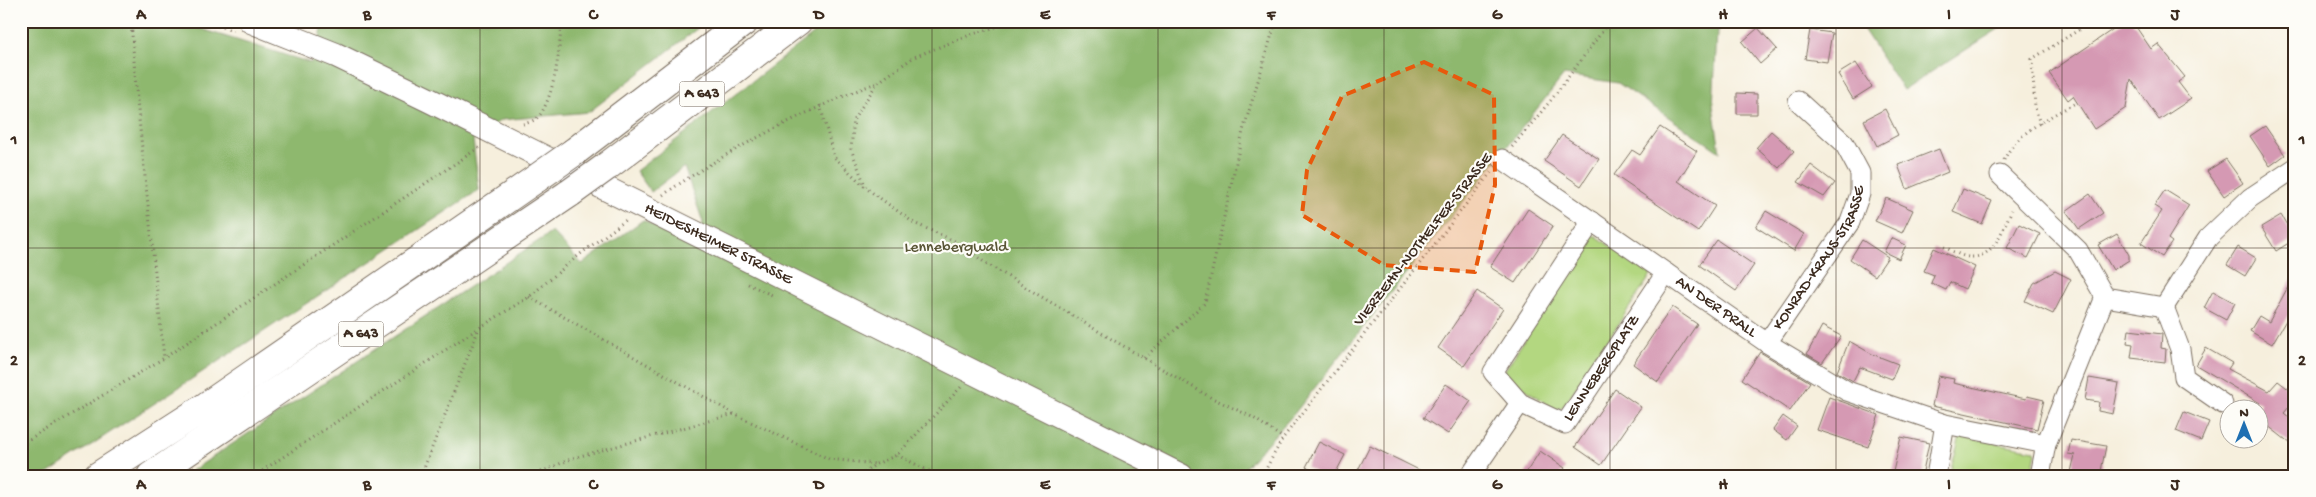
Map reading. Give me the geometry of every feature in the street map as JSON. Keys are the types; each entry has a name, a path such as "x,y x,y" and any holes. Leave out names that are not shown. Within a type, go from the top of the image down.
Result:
{"highway":[{"name":"A 643","path":"98,476 202,409 574,152 745,21"},
{"name":"A 643","path":"151,476 570,193 798,21"}],"main road":[{"name":"HEIDESHEIMER STRASSE","path":"251,21 336,55 499,134 1181,476"}],"street":[{"name":"KONRAD-KRAUS-STRASSE","path":"1767,343 1850,222 1860,194 1860,173 1844,143 1798,101"},
{"name":"AN DER PRALL","path":"1502,159 1767,343 1848,391 1945,424 2046,444"},
{"path":"2164,307 2208,238 2250,198 2295,168"},
{"path":"2000,175 2078,250 2105,297"},
{"name":"LENNEBERGPLATZ","path":"1592,221 1493,372 1520,403 1565,424 1666,272"},
{"path":"2105,297 2164,307"},
{"path":"2040,476 2046,444 2105,297"},
{"path":"2164,307 2180,349 2184,377 2218,401"},
{"path":"1470,476 1520,403"},
{"path":"1936,476 1945,424"}],"path":[{"path":"131,21 137,100 164,358"},
{"path":"21,445 164,358 499,134 537,118 549,96 561,45 561,21"},
{"path":"254,476 529,296 578,254 686,179 820,105 877,83 914,57 970,35 1015,21"},
{"path":"1144,358 1205,302 1243,131 1276,21"},
{"name":"VIERZEHN-NOTHELFER-STRASSE","path":"1262,476 1283,438 1502,159 1552,99 1610,21"},
{"path":"2040,124 2035,108 2032,59 2093,21"},
{"path":"866,188 851,149 854,119 877,83"},
{"path":"2000,175 2005,158 2017,141 2040,124 2077,102"},
{"path":"820,105 834,157 866,188 914,223 956,242 984,262 1144,358 1210,397 1252,417 1283,438"},
{"path":"1944,247 1970,257 1984,255 1992,248 2020,194"},
{"path":"529,296 734,414 829,459 876,464"},
{"path":"421,476 479,328"},
{"path":"860,476 876,464 897,455 976,374"},
{"path":"532,476 573,458 734,414"},
{"path":"897,455 939,476"}],"highlighted area":[{"path":"1424,62 1494,95 1495,185 1475,272 1384,265 1302,215 1307,170 1342,96"}],"green space":[{"path":"21,21 175,21 311,63 325,21 707,21 589,112 501,120 473,140 479,190 44,476 21,476"},
{"name":"Lennebergwald","path":"830,21 1729,21 1717,32 1713,106 1720,152 1618,83 1564,75 1294,414 1237,476 184,476 552,232 582,264 643,220 696,248 703,222 684,167 651,192 636,171"},
{"path":"1858,21 2011,21 1903,90"},
{"path":"1592,236 1596,236 1651,275 1563,407 1555,410 1503,373"},
{"path":"1960,436 2034,450 2036,453 2031,476 1949,476"}],"building":[{"path":"2125,21 2132,21 2151,49 2158,44 2185,77 2178,82 2191,99 2159,120 2131,79 2126,108 2094,129 2073,96 2068,100 2049,73"},
{"path":"1758,28 1777,49 1760,64 1742,42"},
{"path":"1810,30 1832,33 1827,62 1805,59"},
{"path":"1856,63 1872,87 1853,99 1838,74"},
{"path":"1737,93 1757,94 1757,114 1737,114"},
{"path":"1885,109 1898,135 1877,146 1864,120"},
{"path":"2265,126 2285,155 2270,166 2250,136"},
{"path":"1660,127 1697,151 1678,181 1715,206 1698,232 1614,175 1632,150 1640,155"},
{"path":"1771,131 1794,151 1779,168 1756,148"},
{"path":"1562,135 1599,159 1581,186 1544,161"},
{"path":"1939,149 1948,172 1907,189 1898,165"},
{"path":"2226,159 2243,183 2224,196 2207,171"},
{"path":"1811,165 1835,183 1824,197 1798,182"},
{"path":"1963,189 1992,201 1982,224 1953,212"},
{"path":"2165,190 2189,205 2168,239 2172,242 2162,257 2141,243 2162,211 2154,206"},
{"path":"2090,194 2103,213 2079,229 2066,211"},
{"path":"1886,198 1913,210 1902,233 1875,221"},
{"path":"1528,209 1553,226 1515,283 1490,267"},
{"path":"1766,211 1804,234 1794,251 1756,227"},
{"path":"2281,215 2295,239 2276,251 2261,227"},
{"path":"2019,224 2040,234 2028,258 2007,248"},
{"path":"2117,234 2129,255 2129,260 2113,270 2098,245"},
{"path":"1891,238 1906,245 1899,259 1884,252"},
{"path":"1717,240 1754,265 1736,291 1699,265"},
{"path":"1862,240 1888,257 1875,276 1850,259"},
{"path":"2238,247 2256,258 2245,276 2227,265"},
{"path":"1934,248 1975,267 1965,289 1950,282 1946,290 1931,283 1934,275 1924,271"},
{"path":"2055,271 2071,279 2053,314 2025,301 2034,283"},
{"path":"2295,274 2295,305 2272,344 2250,331 2259,316 2269,322"},
{"path":"1477,291 1503,309 1464,366 1438,348"},
{"path":"2213,291 2235,303 2226,320 2204,308"},
{"path":"1672,307 1697,324 1658,382 1633,364"},
{"path":"1822,326 1841,336 1822,363 1807,354"},
{"path":"2129,330 2162,334 2161,348 2166,349 2165,362 2131,358 2133,344 2127,343"},
{"path":"1849,341 1872,354 1898,364 1892,379 1860,367 1853,381 1837,372"},
{"path":"2206,348 2232,363 2228,369 2269,391 2278,381 2295,394 2295,400 2284,413 2295,422 2295,447 2268,426 2268,400 2255,400 2196,365"},
{"path":"1760,352 1810,382 1790,411 1742,379"},
{"path":"1938,376 1954,379 1953,383 2026,399 2027,396 2044,400 2037,429 1932,406"},
{"path":"2089,378 2119,383 2113,414 2098,411 2099,402 2085,400"},
{"path":"1446,384 1471,401 1448,434 1423,418"},
{"path":"1615,389 1641,407 1601,465 1575,447"},
{"path":"1829,397 1879,415 1868,447 1817,430"},
{"path":"2184,412 2209,422 2201,441 2176,431"},
{"path":"1783,416 1797,426 1787,440 1773,430"},
{"path":"1901,437 1929,443 1922,476 1892,476"},
{"path":"2071,440 2106,446 2100,476 2070,476 2075,455 2068,454"},
{"path":"1319,442 1345,455 1334,476 1322,476 1306,467"},
{"path":"1370,446 1401,461 1431,476 1355,476"},
{"path":"1540,451 1565,468 1559,476 1524,476"}]}
